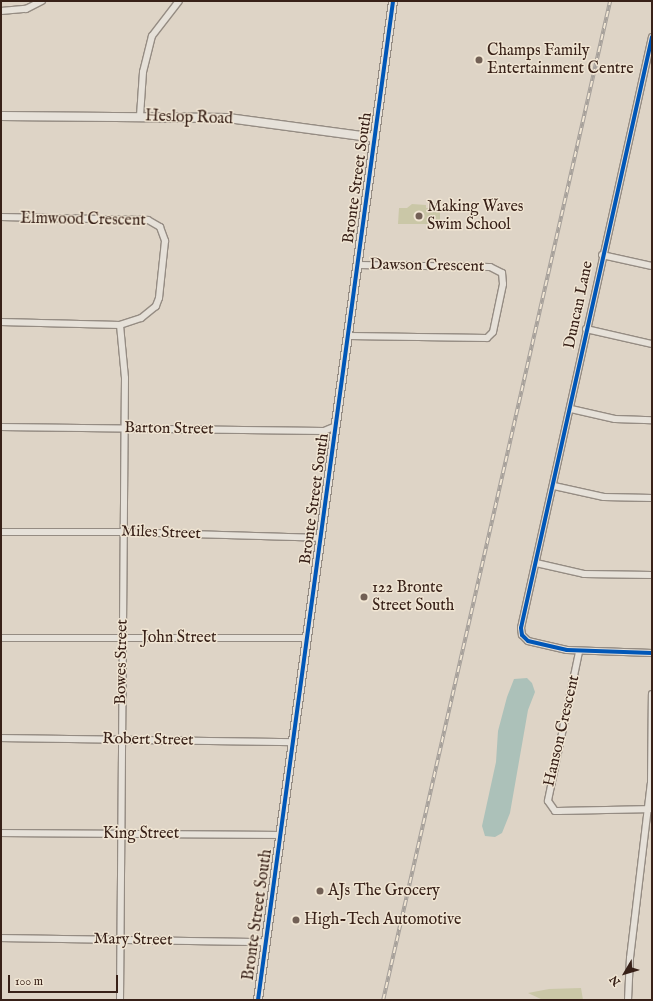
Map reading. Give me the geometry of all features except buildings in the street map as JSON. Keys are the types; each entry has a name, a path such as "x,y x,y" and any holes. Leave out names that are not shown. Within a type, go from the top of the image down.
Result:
{"main road":[{"name":"Bronte Street South","path":"258,1000 394,1"},
{"name":"Heslop Road","path":"1,116 140,116 228,118 375,138"}],"street":[{"path":"1,11 26,9 42,1"},
{"path":"140,116 143,72 152,36 179,1"},
{"name":"Duncan Lane","path":"652,37 602,255 571,409 522,625 522,635 532,642 579,652 652,653"},
{"name":"Elmwood Crescent","path":"1,217 148,220 156,223 163,231 165,241 157,302 149,314 133,322 120,325 1,322"},
{"path":"602,255 652,266"},
{"name":"Dawson Crescent","path":"349,336 483,339 493,332 503,284 502,273 490,267 358,264"},
{"name":"Bowes Street","path":"120,325 125,378 119,940 120,1000"},
{"path":"586,330 652,344"},
{"path":"571,409 615,418 652,420"},
{"name":"Barton Street","path":"1,427 324,431 336,426"},
{"path":"554,486 604,497 652,498"},
{"name":"Miles Street","path":"1,532 123,532 321,538"},
{"path":"536,563 584,574 652,576"},
{"name":"John Street","path":"1,638 308,638"},
{"name":"Hanson Crescent","path":"579,652 548,801 555,810 560,811 650,809"},
{"path":"628,1000 630,958 650,809 652,694"},
{"name":"Robert Street","path":"1,738 294,742"},
{"name":"King Street","path":"1,833 281,835"},
{"name":"Mary Street","path":"1,938 266,942"}],"shaded area":[{"name":"Making Waves Swim School","path":"412,204 426,205 426,208 440,207 440,224 398,224 399,208 407,208"},
{"path":"527,678 532,683 535,692 528,710 510,813 502,833 495,837 485,836 482,826 496,762 498,731 507,697 514,679"},
{"path":"581,988 583,1000 543,1000 528,993 549,989"}],"railway":[{"path":"383,1000 610,1"}],"cycle path":[{"path":"258,1000 393,1"},
{"path":"652,37 521,628 522,635 528,641 567,650 652,653"}],"place":[{"name":"Champs Family Entertainment Centre","path":"479,60"},
{"name":"Making Waves Swim School","path":"419,216"},
{"name":"122 Bronte Street South","path":"364,597"},
{"name":"AJs The Grocery","path":"320,891"},
{"name":"High-Tech Automotive","path":"296,920"}]}
